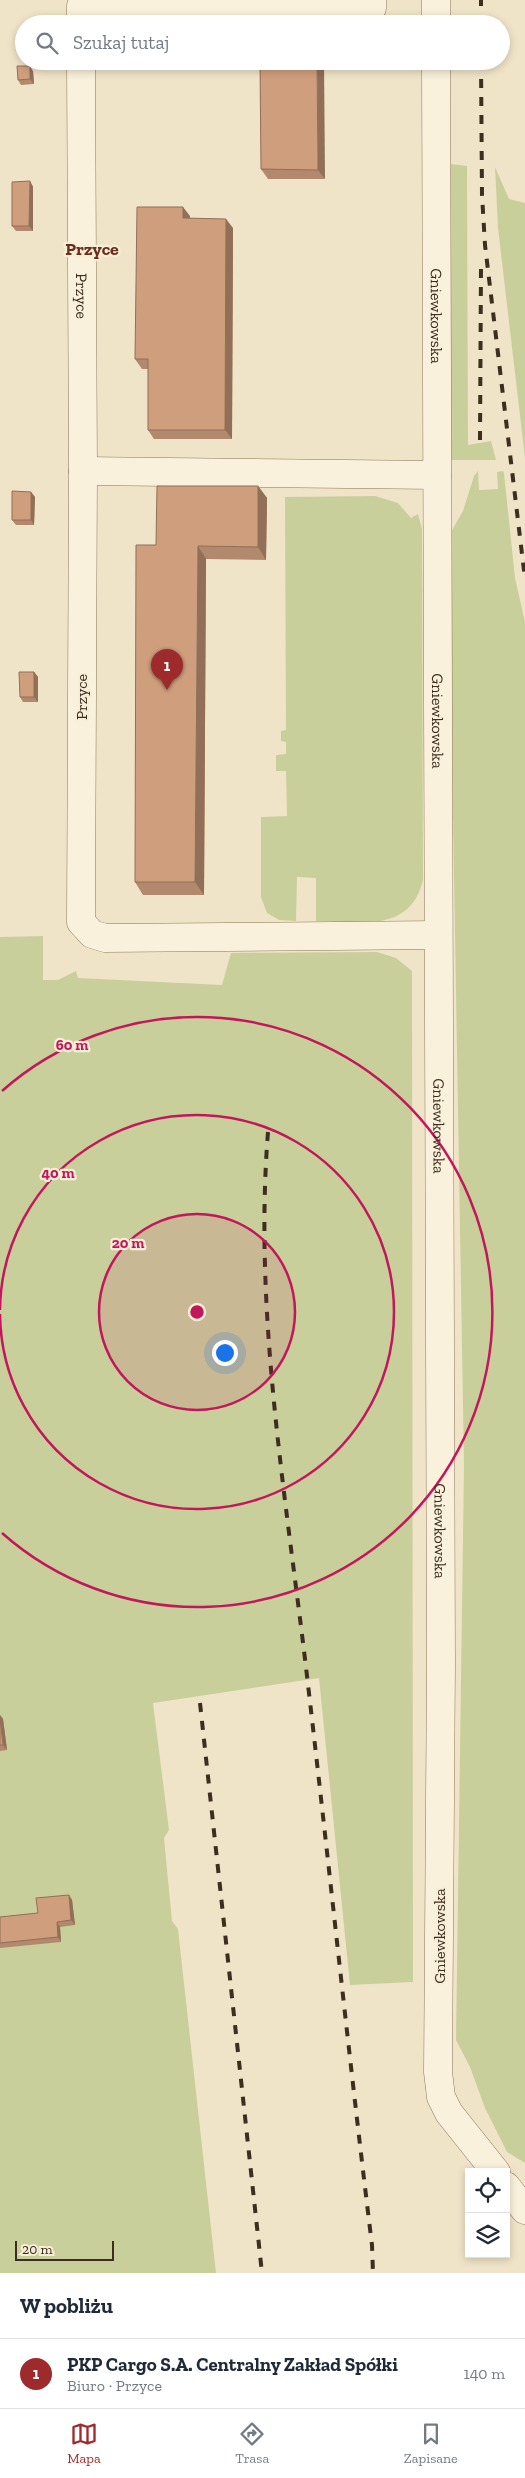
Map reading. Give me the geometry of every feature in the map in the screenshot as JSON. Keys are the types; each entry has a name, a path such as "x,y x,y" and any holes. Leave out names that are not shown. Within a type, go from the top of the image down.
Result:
{"street":[{"path":"436,0 436,15"},
{"path":"81,15 81,6 372,4"},
{"name":"Przyce","path":"81,70 83,471 81,922 92,934 105,938 438,935"},
{"name":"Gniewkowska","path":"436,70 441,1664 438,2072 441,2097 449,2113 493,2168"},
{"path":"83,471 437,475"},
{"path":"510,2191 525,2210"}],"green space":[{"path":"451,164 467,166 468,445 491,441 496,460 451,460"},
{"path":"495,167 509,199 525,203 525,458 498,228"},
{"path":"478,471 479,490 498,489 497,472 503,471 504,473 515,578 525,622 525,2163 507,2152 485,2108 470,2067 456,2040 464,1465 451,698 452,530 463,511 474,476"},
{"path":"375,496 398,503 411,518 418,514 422,529 423,880 416,897 407,909 395,917 381,921 349,922 316,921 316,878 297,877 296,921 279,920 267,913 261,897 261,817 287,816 286,771 276,771 276,755 286,754 286,742 281,741 281,731 286,730 285,497"},
{"path":"43,936 43,980 58,980 76,971 78,978 222,985 231,953 377,952 396,958 412,971 413,1982 350,1985 319,1678 153,1703 169,1830 164,1838 172,1921 178,1929 216,2273 0,2273 0,937"}],"building":[{"path":"17,70 30,70 30,79 18,80"},
{"path":"260,70 317,70 318,170 261,169"},
{"path":"30,181 29,226 12,226 12,182"},
{"path":"137,207 183,207 183,218 226,219 225,430 148,430 148,359 135,359"},
{"path":"157,486 258,486 258,547 198,546 195,882 135,882 136,545 156,545"},
{"path":"12,491 31,492 31,520 12,520"},
{"path":"19,672 34,672 34,697 20,697"},
{"path":"0,1718 3,1745 0,1745"},
{"path":"69,1895 71,1920 57,1922 58,1937 0,1943 0,1917 38,1913 36,1898"}],"railway":[{"path":"481,0 481,15"},
{"path":"481,70 482,195 485,245 525,579"},
{"path":"480,440 481,266"},
{"path":"268,1132 265,1264 273,1396 372,2245 373,2273"},
{"path":"200,1703 262,2273"}],"place":[{"name":"PKP Cargo S.A. Centralny Zakład Spółki","path":"167,690"}],"district":[{"name":"Przyce","path":"92,249"}]}
